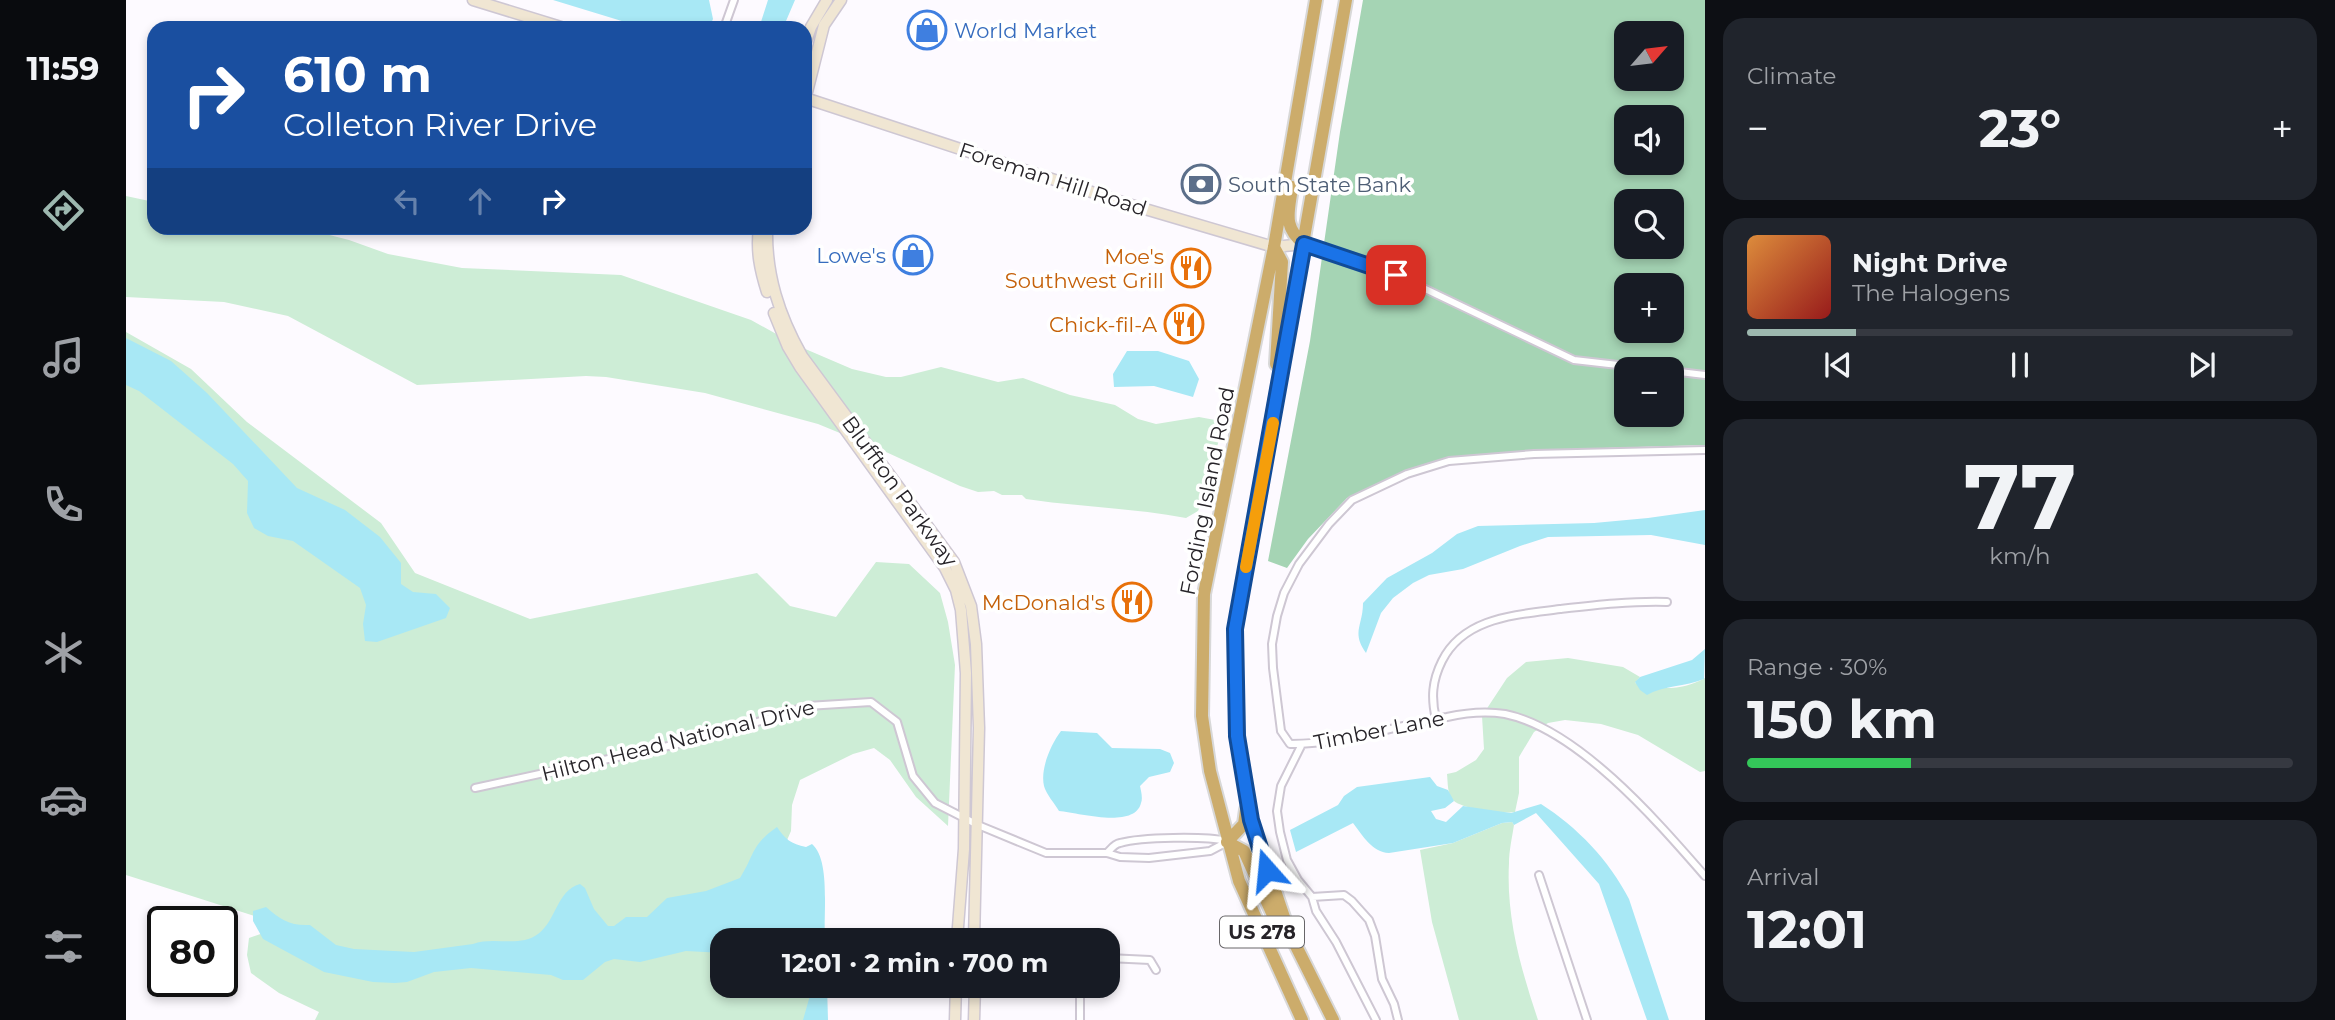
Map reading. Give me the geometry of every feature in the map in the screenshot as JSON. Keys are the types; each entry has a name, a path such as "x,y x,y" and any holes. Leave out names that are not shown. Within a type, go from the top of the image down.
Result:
{"highway":[{"name":"Fording Island Road","path":"1302,1020 1239,881 1210,771 1202,716 1205,594 1274,247 1316,0"},
{"name":"US 278","path":"1333,1020 1289,932 1260,850 1247,798 1237,736 1235,629 1346,0"},
{"path":"1301,89 1289,228 1304,244"},
{"path":"1273,420 1282,262 1274,247"},
{"path":"1247,798 1244,824 1227,842 1244,851 1277,924 1289,932"}],"main road":[{"path":"473,0 541,21"},
{"path":"812,25 827,0"},
{"path":"812,72 824,25 841,0"},
{"name":"Foreman Hill Road","path":"812,101 1128,204 1274,247 1304,244"},
{"name":"Bluffton Parkway","path":"758,235 759,266 788,346 800,367 945,568 956,590 962,620 966,673 965,818 958,928"},
{"name":"Bluffton Parkway","path":"767,235 770,280 789,333 802,356 954,562 971,606 976,644 979,728 974,928"},
{"path":"955,1020 956,998"},
{"path":"974,1020 975,998"}],"street":[{"path":"726,21 734,0"},
{"path":"1304,244 1396,275 1574,360 1614,365"},
{"path":"1684,374 1705,376"},
{"name":"Timber Lane","path":"1705,450 1588,452 1459,460 1407,474 1353,499 1329,524 1299,564 1284,593 1275,624 1273,668 1281,731 1290,744 1363,736 1466,714 1502,714 1520,719 1549,733 1588,758 1615,780 1671,836 1705,876"},
{"path":"1436,719 1432,694 1438,669 1453,644 1475,627 1525,614 1623,602 1667,602"},
{"name":"Hilton Head National Drive","path":"475,788 714,736 807,706 871,702 897,722 913,776 935,803 978,825 1046,853 1107,853 1120,858 1149,859 1210,851 1227,842"},
{"path":"1302,744 1281,786 1277,811 1287,860 1312,897 1316,911 1336,942 1376,1020"},
{"name":"Hilton Head National Drive","path":"1107,853 1117,843 1212,838 1227,842"},
{"path":"1178,839 1178,855"},
{"path":"1539,875 1587,1020"},
{"path":"1312,897 1344,895 1369,920 1375,936 1382,979 1398,1020"},
{"path":"1120,959 1150,960 1156,970"},
{"path":"1080,998 1080,1020"}],"green space":[{"path":"1363,0 1705,0 1705,445 1448,457 1406,471 1347,498 1308,539 1287,568 1268,561 1310,341 1340,132"},
{"path":"126,196 147,200 147,235 329,235 388,254 462,268 621,275 751,320 796,345 852,369 886,377 901,377 941,367 998,382 1023,378 1070,395 1115,405 1138,419 1156,424 1199,417 1215,420 1222,429 1201,504 1198,511 1186,518 1066,504 1026,499 1022,495 1002,495 994,491 978,492 818,424 705,393 586,376 417,385 288,316 224,302 126,297"},
{"path":"126,332 191,369 247,422 381,523 415,573 530,619 757,573 790,606 836,617 876,562 909,564 940,593 955,665 948,826 916,797 890,760 874,748 853,754 800,780 792,805 791,831 777,863 604,937 363,959 238,911 238,906 223,906 126,875"},
{"path":"1568,658 1623,667 1640,677 1635,683 1653,687 1679,687 1705,678 1705,771 1700,772 1638,735 1601,724 1565,720 1548,723 1534,732 1519,757 1519,793 1515,812 1484,810 1454,801 1449,792 1447,774 1456,772 1476,760 1484,749 1482,716 1507,678 1526,662"},
{"path":"1512,822 1514,825 1509,883 1512,923 1538,1020 1459,1020 1432,922 1420,850 1453,843 1502,823"},
{"path":"278,928 364,964 710,935 710,998 814,998 815,1020 315,1020 319,1012 279,993 251,973 247,955 249,938"}],"water":[{"path":"553,0 709,0 713,19 712,21 622,21"},
{"path":"768,0 795,0 786,21 761,21"},
{"path":"126,338 171,361 207,393 297,488 345,510 380,537 401,563 401,584 413,592 436,594 450,608 446,618 377,642 365,641 363,624 366,605 360,588 293,541 268,536 254,528 247,513 248,481 233,464 139,391 126,385"},
{"path":"1127,351 1158,351 1189,361 1199,379 1193,397 1154,386 1114,387 1113,374"},
{"path":"1705,510 1705,545 1651,535 1548,537 1463,569 1429,575 1393,598 1381,613 1366,653 1359,640 1363,603 1387,578 1432,553 1457,534 1478,526 1594,523"},
{"path":"1705,649 1704,679 1660,689 1647,695 1635,682 1640,677 1692,660"},
{"path":"1061,731 1097,733 1112,748 1160,749 1170,753 1174,763 1170,772 1149,777 1140,786 1141,803 1137,811 1128,816 1105,818 1059,811 1044,786 1043,779 1047,757"},
{"path":"1430,777 1437,786 1448,790 1454,801 1445,808 1431,811 1436,819 1446,822 1463,806 1511,813 1541,804 1567,823 1591,846 1612,871 1629,899 1669,1020 1647,1020 1599,884 1536,813 1514,825 1512,822 1502,823 1453,843 1389,853 1373,846 1353,823 1296,852 1290,830 1338,805 1344,796 1357,787"},
{"path":"777,827 792,843 806,847 812,844 818,852 824,875 825,928 710,928 710,952 686,951 640,962 614,959 605,962 583,980 563,980 551,975 471,968 434,972 407,982 373,982 324,972 263,939 253,921 253,911 266,907 286,921 310,925 336,945 354,949 414,952 489,941 515,941 538,934 566,893 580,884 585,888 594,909 608,926 614,926 626,917 647,917 667,898 706,891 740,878 758,845"},
{"path":"809,998 827,998 828,1020 803,1020"}],"slow traffic":[{"path":"1246,567 1273,423"}],"place":[{"name":"World Market","path":"927,30"},
{"name":"South State Bank","path":"1201,184"},
{"name":"Lowe's","path":"913,255"},
{"name":"Moe's Southwest Grill","path":"1191,268"},
{"name":"Chick-fil-A","path":"1184,324"},
{"name":"McDonald's","path":"1132,602"}],"route":[{"path":"1267,870 1251,820 1237,736 1235,629 1304,244 1396,275"}]}
